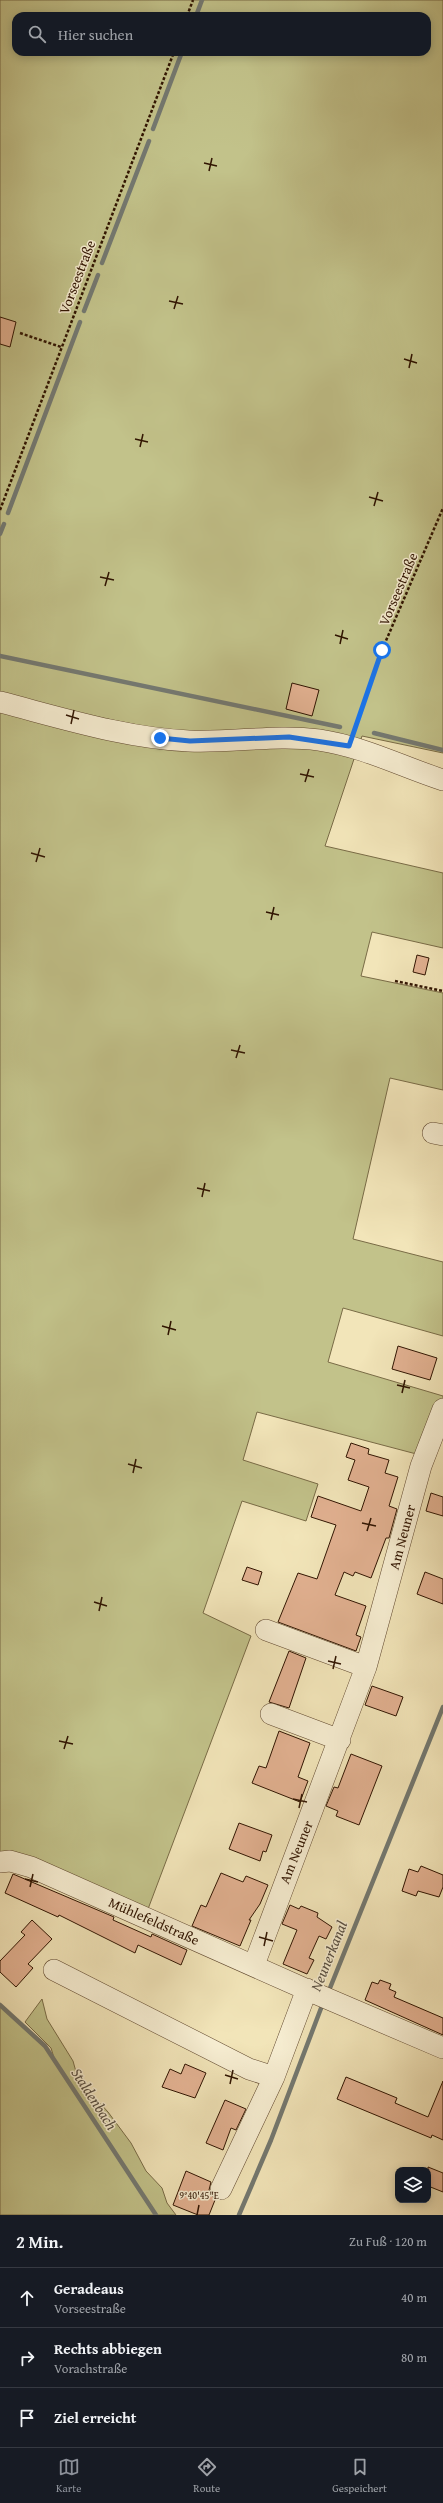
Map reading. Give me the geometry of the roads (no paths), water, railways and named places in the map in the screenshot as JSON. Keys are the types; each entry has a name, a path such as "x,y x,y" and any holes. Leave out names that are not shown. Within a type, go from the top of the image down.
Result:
{"street":[{"path":"0,702 78,722 160,738 190,741 289,737 349,746 377,754 443,780"},
{"name":"Am Neuner","path":"254,1965 340,1740 366,1667 421,1466 443,1409"},
{"path":"266,1630 366,1667"},
{"path":"271,1714 340,1740"},
{"name":"Mühlefeldstraße","path":"0,1862 10,1862 31,1867 342,2005 443,2048"},
{"path":"54,1970 249,2069 270,2083"},
{"path":"221,2189 270,2083 309,1990"},
{"path":"182,2045 270,2083"}],"waterway":[{"path":"198,12 202,0"},
{"path":"153,129 180,56"},
{"path":"102,263 149,141"},
{"path":"84,311 98,275"},
{"path":"8,513 80,322"},
{"path":"0,534 4,524"},
{"path":"0,656 340,727"},
{"path":"374,733 443,750"},
{"name":"Neunerkanal","path":"328,1993 443,1707"},
{"name":"Neunerkanal","path":"239,2215 271,2140 323,2003"},
{"name":"Staldenbach","path":"0,2005 45,2046 156,2215"}]}
